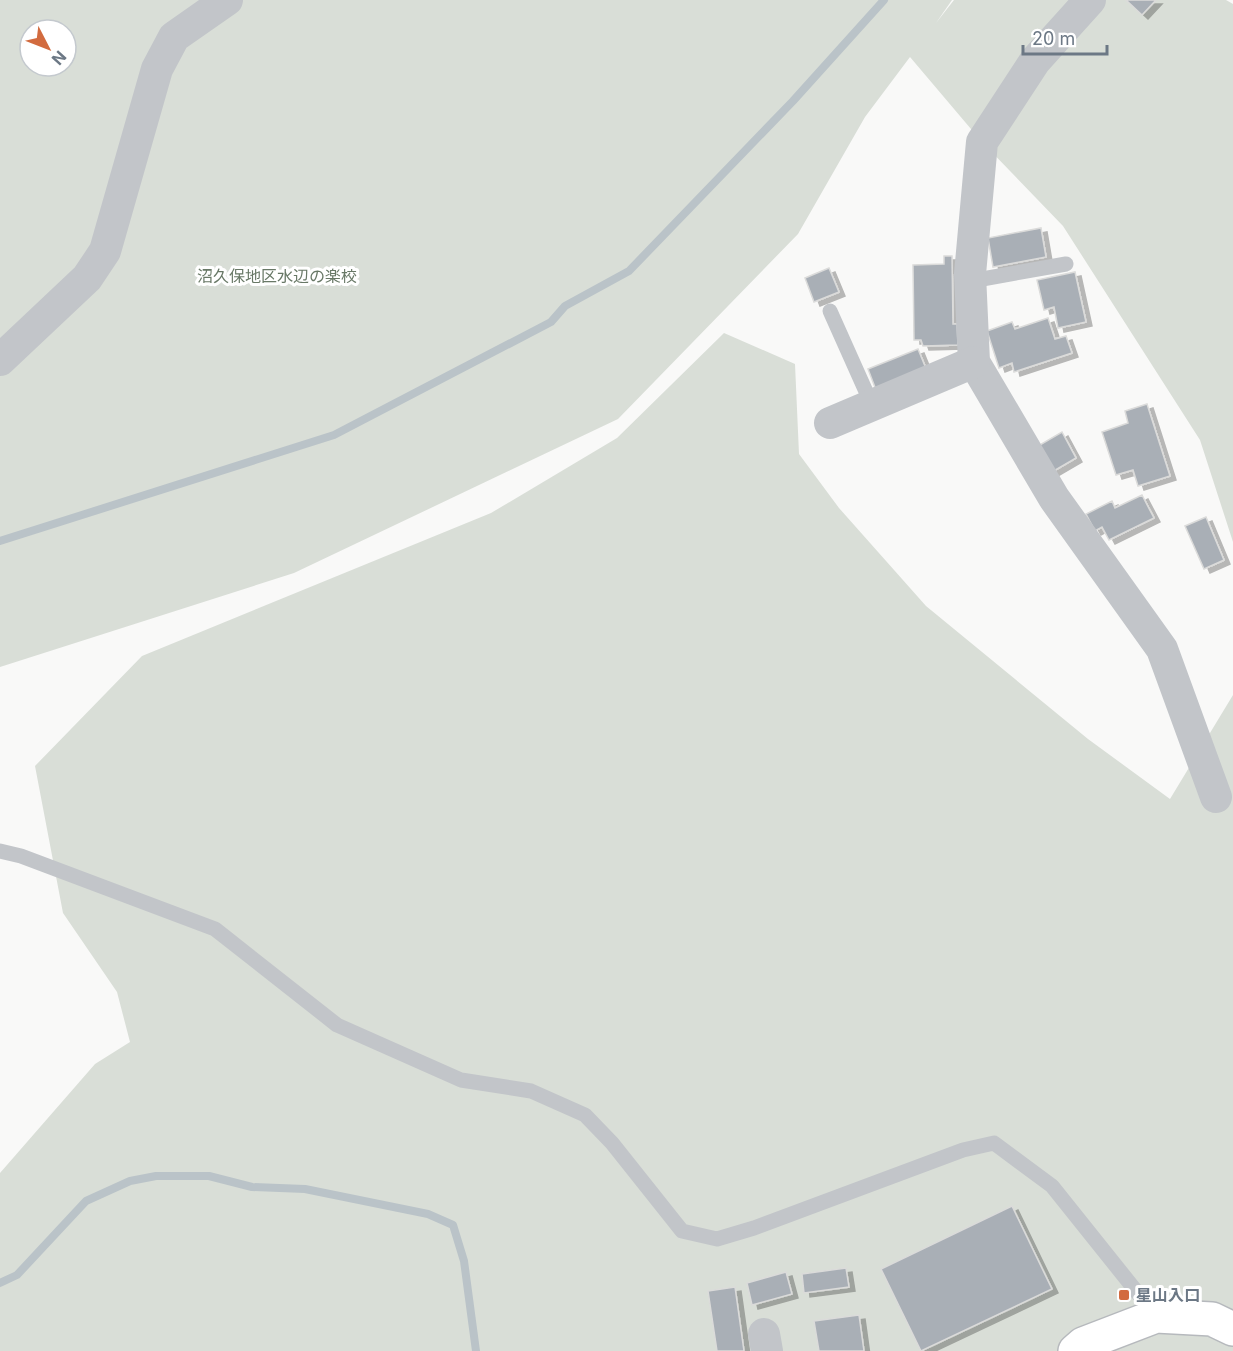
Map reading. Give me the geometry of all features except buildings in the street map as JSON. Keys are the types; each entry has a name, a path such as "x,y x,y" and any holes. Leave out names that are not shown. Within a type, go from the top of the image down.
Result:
{"main road":[{"path":"1075,1351 1083,1344 1156,1316 1212,1319 1233,1329"}],"street":[{"path":"0,360 87,278 105,251 157,69 174,37 227,0"},
{"path":"1090,0 1035,60 982,142 971,281 974,362 1054,498 1162,649 1225,796"},
{"path":"830,423 974,362"}],"lane":[{"path":"971,281 1066,264"},
{"path":"830,311 872,405"},
{"path":"0,851 21,856 215,929 337,1025 461,1080 531,1091 585,1115 612,1143 682,1231 717,1239 754,1228 963,1150 994,1143 1052,1186 1156,1316"}],"green space":[{"name":"沼久保地区水辺の楽校","path":"0,0 952,0 936,23 954,0 1226,0 1233,4 1233,542 1200,440 1063,226 982,142 910,57 865,117 798,234 618,419 294,573 0,667"},
{"path":"724,333 795,364 799,454 839,508 926,606 1088,739 1170,799 1233,695 1233,1351 0,1351 0,1173 95,1064 130,1042 117,992 63,913 35,766 142,656 491,513 617,438"}],"waterway":[{"path":"0,541 334,435 551,322 565,306 629,271 793,101 884,0"},
{"path":"0,1283 17,1275 86,1201 130,1181 156,1176 209,1176 252,1187 305,1189 428,1214 453,1225 464,1261 476,1351"}],"place":[{"name":"星山入口","path":"1124,1295"}]}
